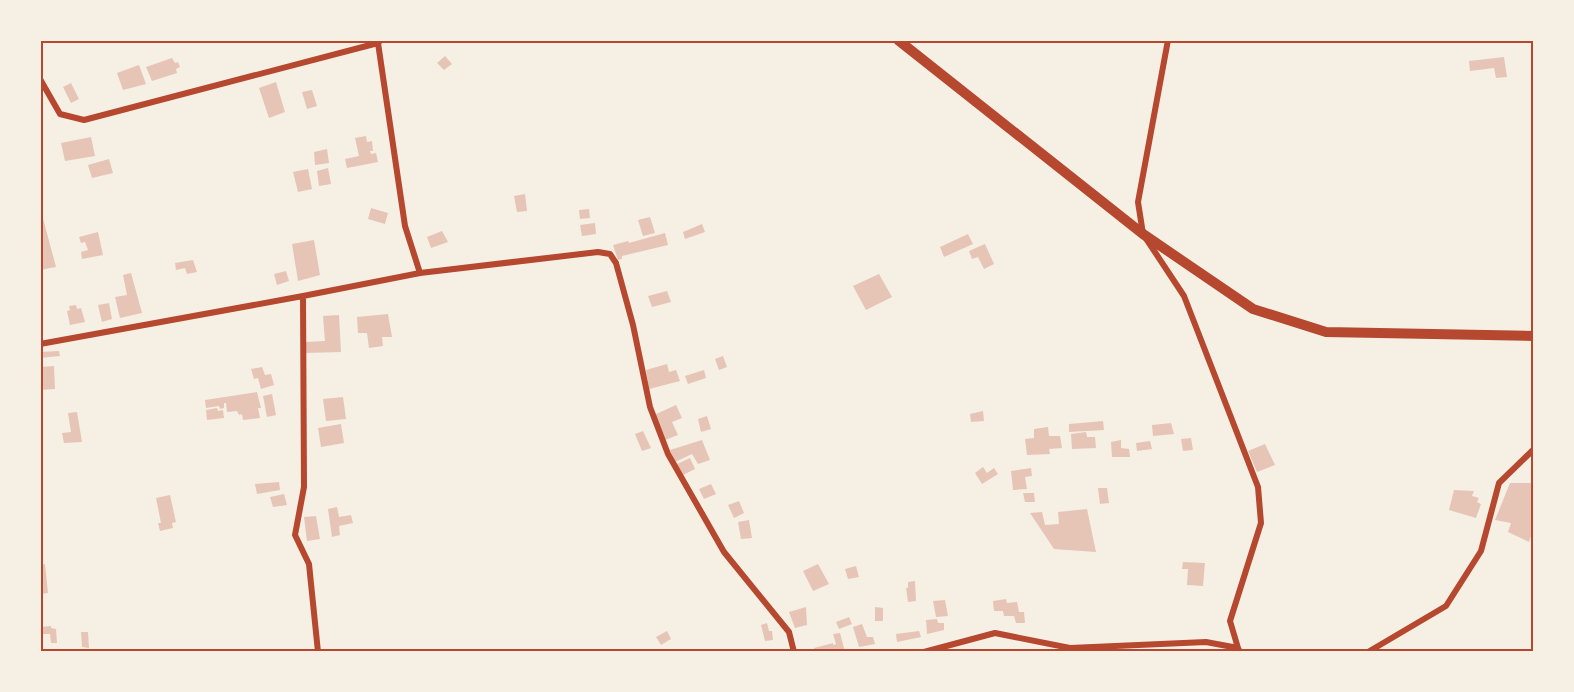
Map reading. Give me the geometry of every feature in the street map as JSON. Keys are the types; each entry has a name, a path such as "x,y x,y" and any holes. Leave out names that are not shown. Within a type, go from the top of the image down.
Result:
{"main road":[{"path":"898,40 1143,234 1253,309 1326,332 1533,336"}],"street":[{"path":"1168,40 1138,202 1143,234 1184,296 1258,487 1261,524 1230,621 1239,650"},
{"path":"40,79 60,114 84,120 379,42 405,226 420,273"},
{"path":"40,344 420,273 597,252 610,254 616,263 633,324 650,407 668,454 724,552 789,632 794,651"},
{"path":"303,296 304,487 296,535 309,564 318,651"},
{"path":"1368,651 1446,606 1481,551 1499,483 1533,449"},
{"path":"924,651 995,633 1070,648 1206,642 1239,650"}],"building":[{"path":"445,56 452,64 444,70 437,63"},
{"path":"1504,57 1507,77 1496,78 1494,68 1470,71 1469,61"},
{"path":"172,58 175,63 178,62 180,67 176,69 177,73 152,81 146,67"},
{"path":"139,65 146,84 123,90 117,73"},
{"path":"276,82 285,112 269,118 259,88"},
{"path":"71,83 79,99 71,103 63,87"},
{"path":"312,90 317,106 307,109 302,92"},
{"path":"366,136 367,142 372,141 373,151 370,151 371,154 376,153 378,162 347,168 345,159 359,156 355,138"},
{"path":"91,137 95,156 65,161 61,143"},
{"path":"327,149 329,163 315,165 314,152"},
{"path":"109,159 113,173 92,178 88,165"},
{"path":"328,168 331,184 319,186 317,171"},
{"path":"308,169 312,189 298,192 293,172"},
{"path":"525,194 527,211 517,212 514,196"},
{"path":"40,207 56,267 40,270"},
{"path":"371,208 388,213 385,224 368,219"},
{"path":"589,209 590,218 580,219 579,210"},
{"path":"650,217 655,233 643,236 638,220"},
{"path":"595,223 596,234 582,236 580,225"},
{"path":"702,224 705,232 685,239 683,232"},
{"path":"442,231 448,242 431,248 427,237"},
{"path":"98,232 103,255 82,259 81,252 88,250 85,242 81,243 79,237"},
{"path":"665,233 668,245 622,256 622,259 618,260 613,245"},
{"path":"968,234 973,244 944,257 940,247"},
{"path":"314,240 320,275 298,281 292,244"},
{"path":"985,244 994,264 984,269 978,257 972,259 969,251"},
{"path":"193,260 197,272 187,274 185,268 176,270 175,263"},
{"path":"286,271 289,281 277,285 274,274"},
{"path":"131,273 142,313 120,318 115,297 127,295 123,275"},
{"path":"879,274 892,297 866,310 853,286"},
{"path":"667,291 671,302 652,307 648,296"},
{"path":"109,303 112,319 102,322 98,305"},
{"path":"76,305 77,309 81,308 85,322 70,325 67,311 70,310 69,306"},
{"path":"388,314 392,337 382,337 383,346 369,348 367,333 358,333 357,317"},
{"path":"339,315 341,352 305,353 305,342 325,341 323,316"},
{"path":"59,351 60,356 40,358 40,352"},
{"path":"723,356 727,367 719,370 715,359"},
{"path":"667,364 669,372 676,370 680,381 649,389 646,370"},
{"path":"54,366 55,389 40,390 40,367"},
{"path":"262,367 265,375 271,374 274,385 261,389 258,378 254,379 251,369"},
{"path":"704,370 706,378 688,384 685,376"},
{"path":"257,392 261,408 258,408 260,418 243,420 242,414 239,415 237,411 227,412 226,403 224,403 224,408 220,409 219,406 206,408 205,400"},
{"path":"272,394 276,415 267,417 263,396"},
{"path":"343,397 346,419 326,421 323,399"},
{"path":"676,405 682,418 672,422 678,435 665,440 654,415"},
{"path":"217,408 218,411 223,410 224,418 207,420 206,410"},
{"path":"983,411 984,421 971,422 970,414"},
{"path":"77,412 82,442 64,443 62,433 71,432 68,413"},
{"path":"707,416 711,429 701,432 698,419"},
{"path":"1103,421 1104,430 1069,432 1069,424"},
{"path":"1171,423 1174,434 1153,436 1152,425"},
{"path":"341,424 344,443 321,447 318,428"},
{"path":"1048,427 1049,436 1060,436 1062,448 1049,449 1050,454 1027,455 1025,439 1034,438 1034,429"},
{"path":"643,431 651,448 642,451 635,434"},
{"path":"1086,432 1087,437 1095,437 1096,448 1072,449 1071,434"},
{"path":"1191,438 1193,450 1183,451 1181,439"},
{"path":"702,440 710,460 698,464 692,454 675,462 670,450"},
{"path":"1121,440 1121,448 1129,449 1130,457 1112,457 1111,442"},
{"path":"1150,441 1152,449 1137,451 1136,443"},
{"path":"1265,444 1275,465 1257,472 1248,451"},
{"path":"690,458 695,469 683,475 677,464"},
{"path":"983,467 987,473 994,468 998,474 982,484 975,473"},
{"path":"1031,468 1032,476 1025,477 1027,489 1013,490 1011,471"},
{"path":"279,482 280,490 257,494 255,484"},
{"path":"1510,483 1534,483 1534,537 1531,536 1529,542 1508,532 1511,523 1495,520"},
{"path":"711,484 716,494 704,499 699,489"},
{"path":"1098,488 1107,488 1109,503 1100,504"},
{"path":"1454,490 1474,491 1472,496 1479,498 1477,502 1481,504 1476,518 1449,510"},
{"path":"1023,493 1034,493 1035,502 1025,502"},
{"path":"284,494 287,505 273,507 270,497"},
{"path":"170,495 176,522 172,523 173,528 160,531 158,523 161,523 156,498"},
{"path":"739,501 744,513 734,518 728,505"},
{"path":"337,507 339,517 351,515 353,523 339,526 340,535 332,537 328,509"},
{"path":"1087,509 1096,552 1054,549 1030,513 1042,512 1045,525 1059,524 1058,512"},
{"path":"316,516 320,539 307,541 304,517"},
{"path":"749,520 752,538 741,539 738,522"},
{"path":"1183,562 1205,563 1203,586 1187,585 1188,569 1182,569"},
{"path":"45,564 48,593 40,594 40,565"},
{"path":"818,564 829,584 813,591 803,571"},
{"path":"856,566 859,577 848,579 845,569"},
{"path":"915,581 916,601 908,602 906,588 908,588 908,582"},
{"path":"1006,599 1007,603 1017,602 1019,612 1024,612 1025,623 1016,623 1014,616 1004,616 1003,611 994,611 993,601"},
{"path":"945,600 948,616 936,617 933,601"},
{"path":"806,607 807,625 795,628 789,612"},
{"path":"875,607 883,608 883,621 875,621"},
{"path":"849,617 852,624 839,629 836,622"},
{"path":"937,619 938,623 944,623 944,630 927,634 926,620"},
{"path":"767,623 769,631 772,631 773,640 765,641 761,625"},
{"path":"862,624 867,637 873,637 875,644 859,647 853,627"},
{"path":"51,626 56,629 57,643 51,643 50,634 40,634 40,627"},
{"path":"667,631 671,639 661,645 656,637"},
{"path":"919,631 921,637 897,642 896,634"},
{"path":"81,632 88,632 89,648 82,647"},
{"path":"840,633 845,652 815,652 814,648 836,644 833,634"}]}
